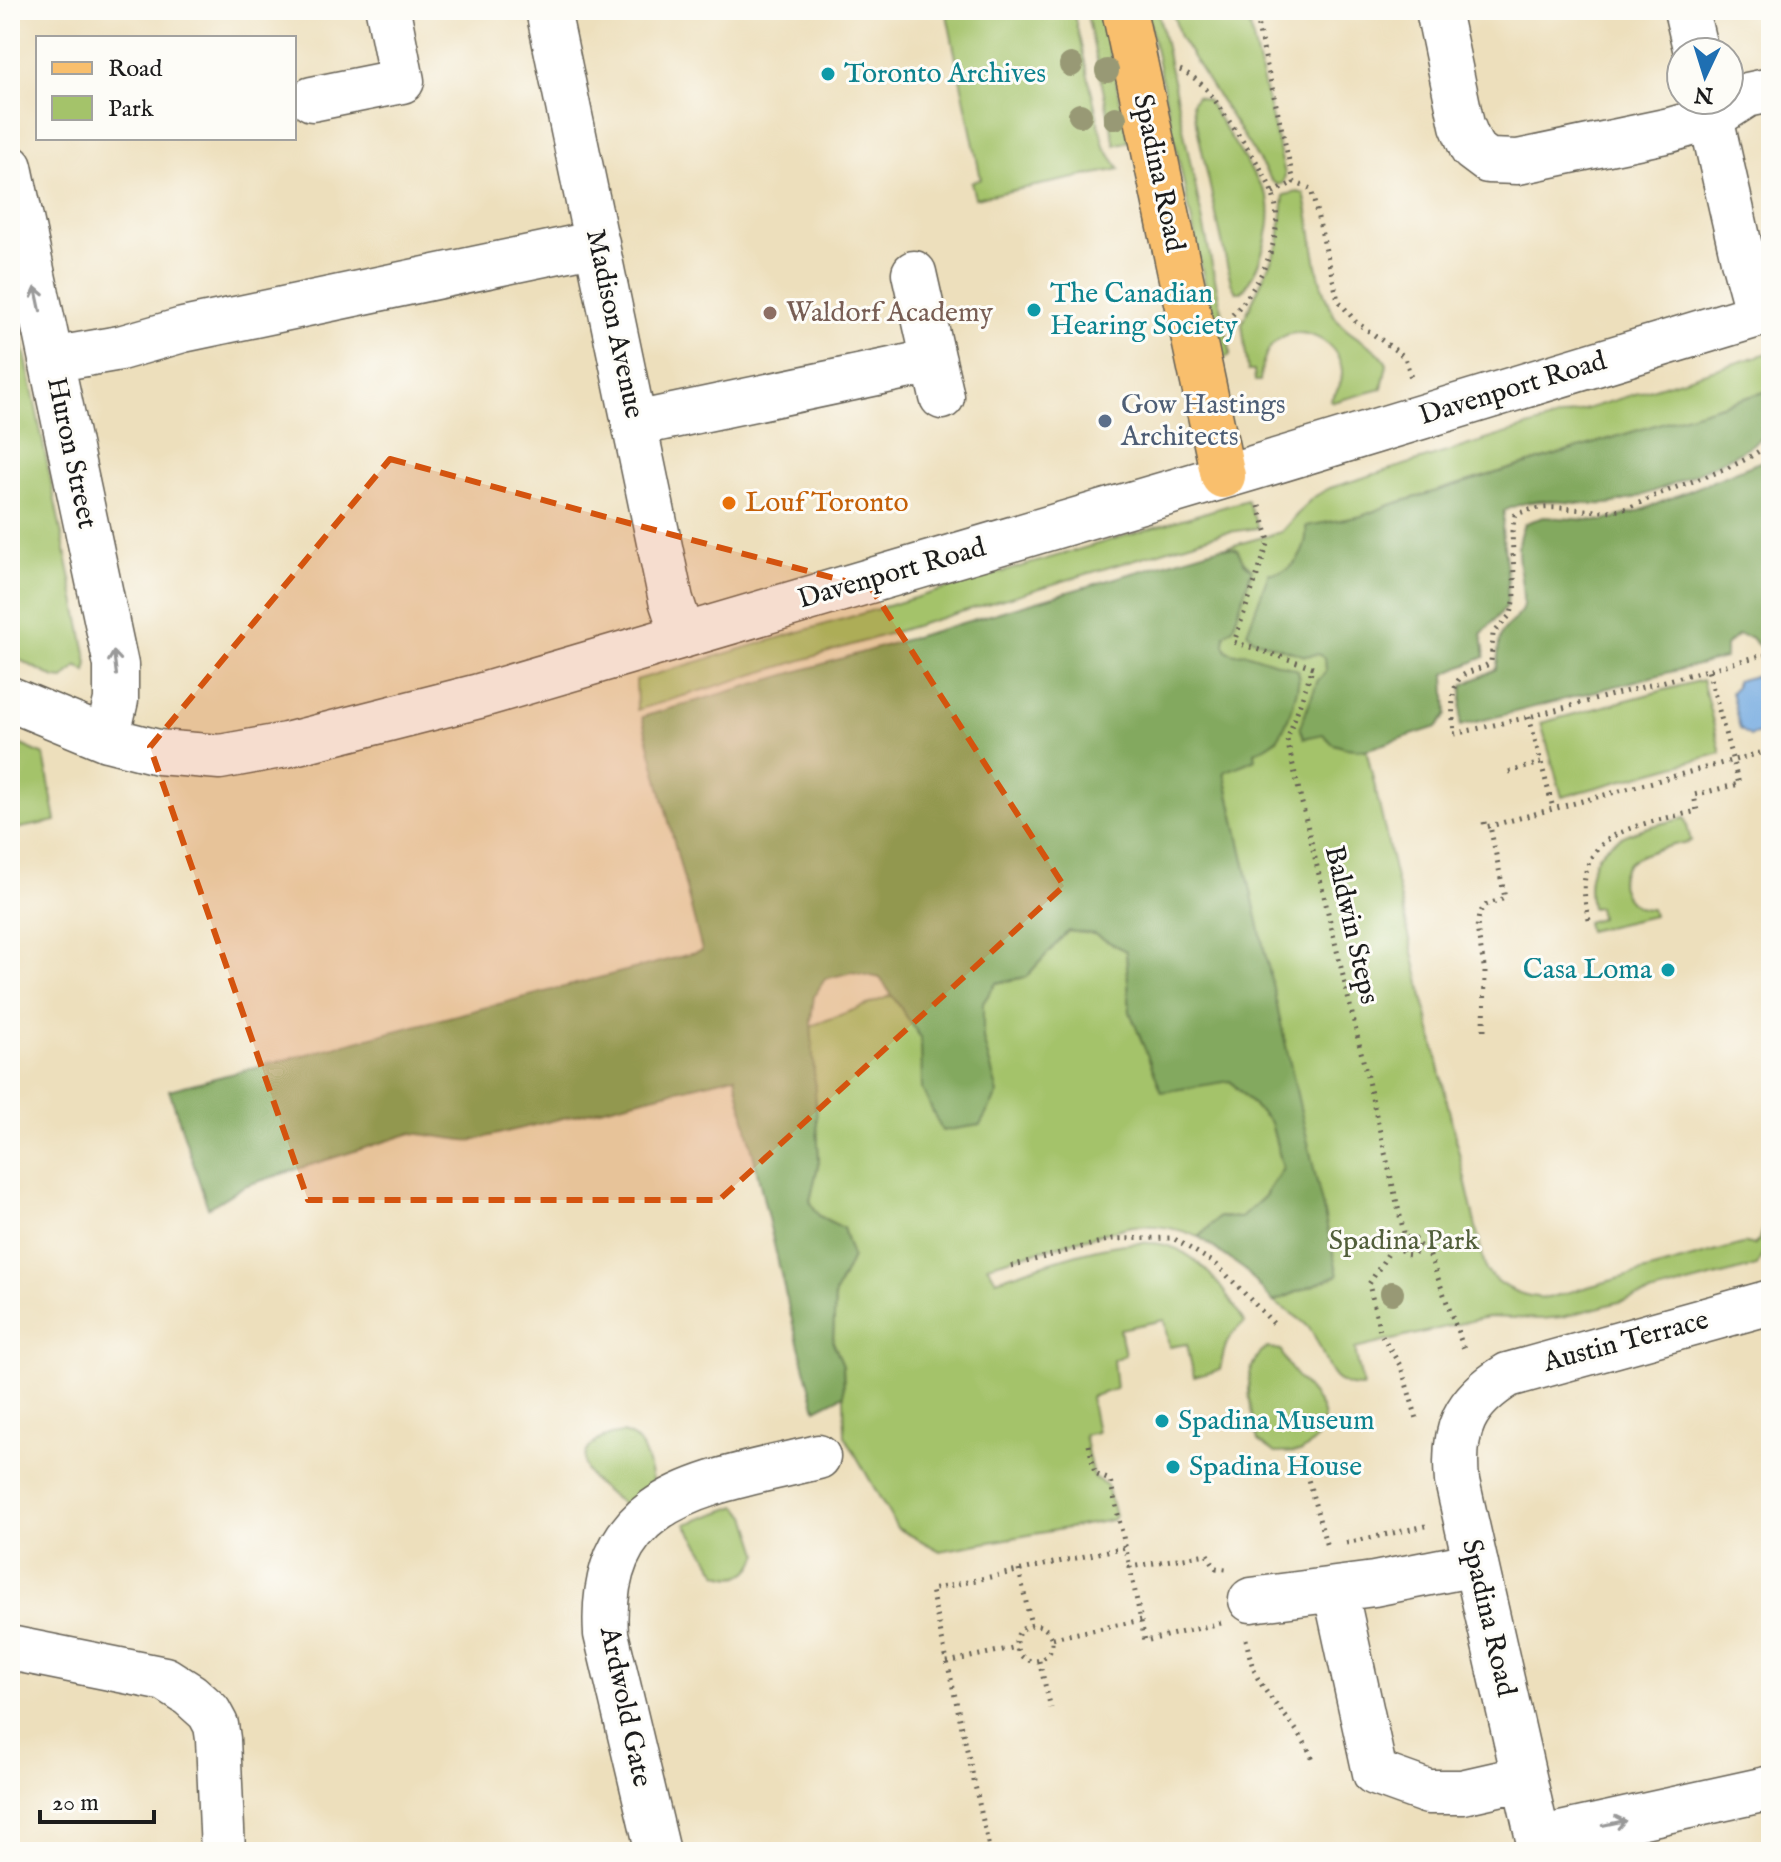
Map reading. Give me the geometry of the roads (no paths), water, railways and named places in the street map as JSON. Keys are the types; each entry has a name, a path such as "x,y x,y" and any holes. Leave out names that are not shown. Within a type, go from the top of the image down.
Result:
{"main road":[{"name":"Spadina Road","path":"1124,10 1223,476"}],"street":[{"path":"312,99 402,81 388,10"},
{"name":"Madison Avenue","path":"548,10 671,600 683,636"},
{"path":"1438,10 1462,125 1472,149 1488,161 1518,162 1670,130 1696,116"},
{"path":"1686,10 1692,36"},
{"path":"1745,96 1771,90"},
{"path":"1711,116 1743,260 1765,313"},
{"name":"Huron Street","path":"10,167 116,665 116,700 107,739"},
{"path":"51,360 120,348 183,330 597,243"},
{"path":"635,424 938,379 914,273"},
{"name":"Davenport Road","path":"10,699 107,739 158,752 189,757 220,757 248,752 479,696 1765,313"},
{"name":"Austin Terrace","path":"1483,1390 1508,1375 1771,1302"},
{"name":"Spadina Road","path":"1483,1390 1472,1403 1458,1433 1454,1456 1457,1481 1539,1846"},
{"name":"Ardwold Gate","path":"658,1852 606,1634 604,1609 611,1566 636,1526 659,1506 684,1492 818,1457"},
{"path":"1240,1605 1476,1564"},
{"path":"1335,1589 1375,1773 1428,1792 1462,1792 1524,1778"},
{"path":"10,1648 165,1679 209,1712 216,1725 218,1739 223,1852"},
{"path":"1539,1846 1771,1788"}],"water":[{"path":"1759,675 1764,681 1771,681 1771,730 1750,736 1740,729 1731,692 1736,687 1736,681"}],"place":[{"name":"Toronto Archives","path":"828,74"},
{"name":"The Canadian Hearing Society","path":"1034,310"},
{"name":"Waldorf Academy","path":"770,313"},
{"name":"Gow Hastings Architects","path":"1105,421"},
{"name":"Louf Toronto","path":"729,503"},
{"name":"Casa Loma","path":"1668,970"},
{"name":"Spadina Museum","path":"1162,1421"},
{"name":"Spadina House","path":"1173,1467"}],"park label":[{"name":"Spadina Park","path":"1404,1241"}]}
